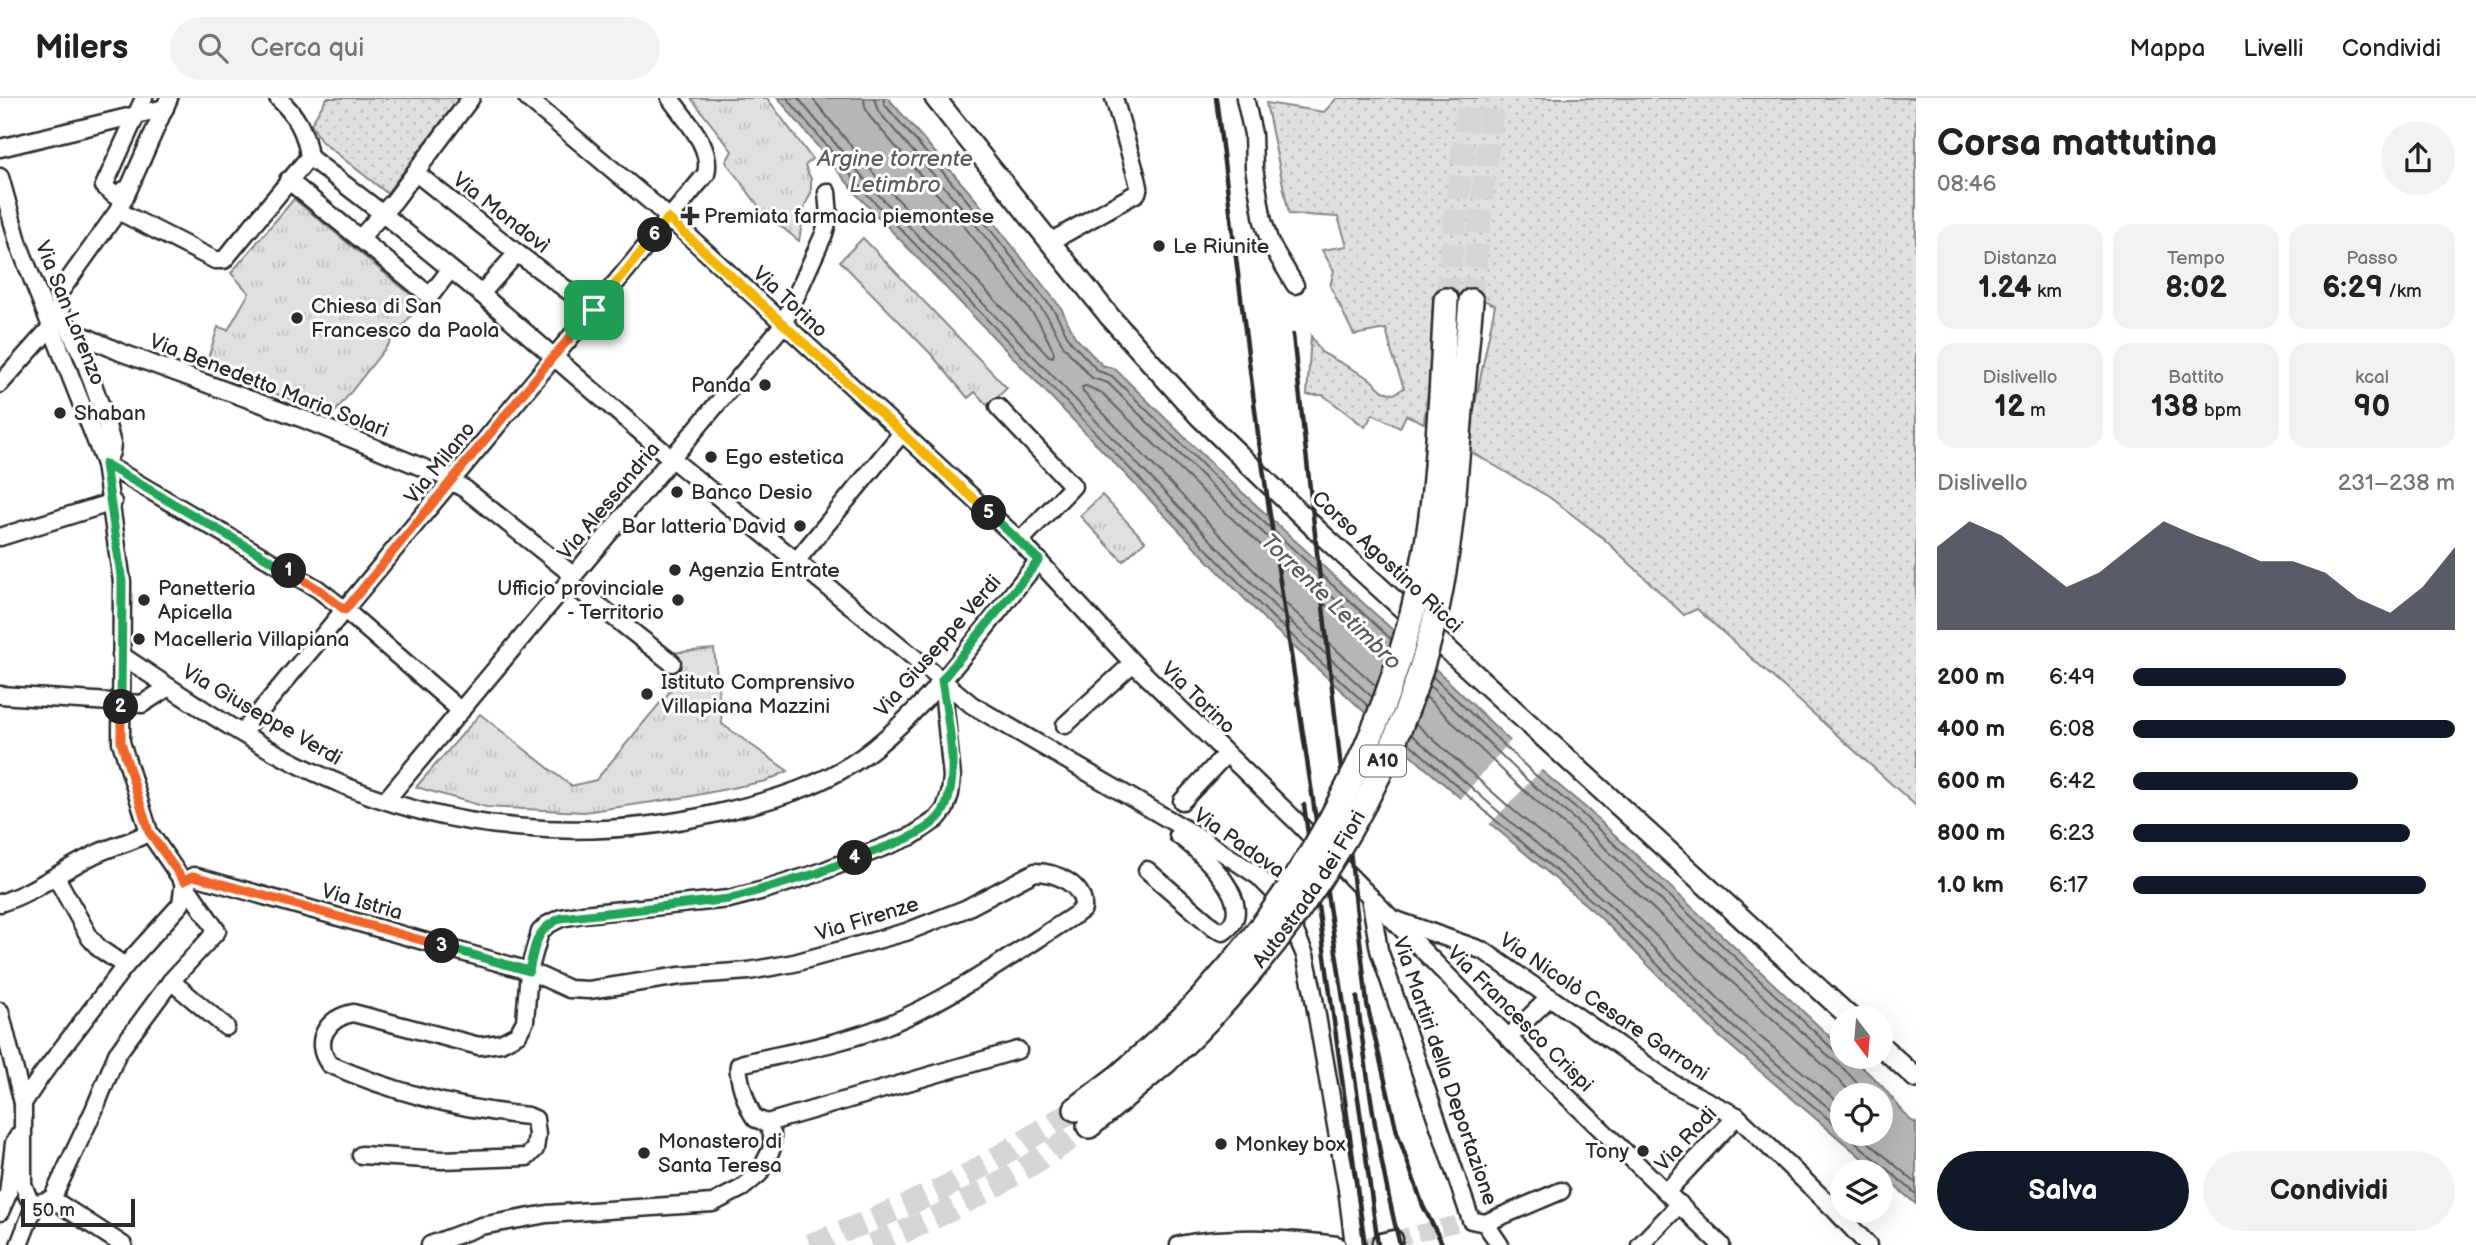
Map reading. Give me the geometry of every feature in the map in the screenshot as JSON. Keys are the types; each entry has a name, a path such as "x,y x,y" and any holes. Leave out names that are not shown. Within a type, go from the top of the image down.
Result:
{"highway":[{"name":"Autostrada dei Fiori","path":"1446,300 1451,397"},
{"name":"Autostrada dei Fiori","path":"1083,1118 1159,1054 1258,931 1297,876 1359,765 1401,653 1423,566 1451,397 1471,301"}],"main road":[{"name":"Corso Agostino Ricci","path":"934,98 1110,317 1199,416 1318,531 1838,1006"},
{"path":"1894,1058 1916,1078"}],"street":[{"path":"129,188 114,195 104,186 144,98"},
{"path":"167,103 118,211 215,260 224,260 309,157 302,128 278,98"},
{"path":"360,238 416,173 471,98"},
{"name":"Via Torino","path":"527,98 668,218 1020,541 1133,663 1294,819"},
{"name":"Via Milano","path":"242,733 706,174 708,164 703,146 670,98"},
{"path":"1050,242 1137,193 1139,187 1114,98"},
{"path":"1245,98 1253,134 1254,168 1264,221 1270,243 1295,285"},
{"path":"0,148 136,117 167,103"},
{"name":"Via Padova","path":"309,157 481,294 672,459 972,705 1199,837 1258,876 1281,899 1305,955 1312,987 1348,1189 1354,1245"},
{"name":"Via Mondovì","path":"416,173 594,310"},
{"name":"Via San Lorenzo","path":"0,177 19,244 105,464 113,502 122,582 121,742 149,832 218,931 172,981"},
{"path":"288,180 430,296 450,270"},
{"name":"Via Alessandria","path":"386,800 783,325 824,234 829,216 827,192"},
{"name":"Via San Lorenzo","path":"105,464 111,452 110,436 95,388 62,315 57,296 118,211"},
{"path":"481,294 517,253"},
{"path":"0,384 51,327"},
{"name":"Via Benedetto Maria Solari","path":"71,330 132,357 306,420 452,481 465,489 672,663"},
{"path":"998,407 1073,486 1020,541"},
{"path":"797,559 902,433"},
{"path":"105,464 318,589 461,711"},
{"path":"0,537 113,502"},
{"name":"Via Giuseppe Verdi","path":"121,655 242,733 328,779 443,817 490,825 587,831 687,821 780,798 851,764 894,730 942,680 1039,560"},
{"path":"1065,724 1133,663"},
{"path":"361,1155 442,1160 510,1158 532,1154 537,1135 534,1119 466,1108 411,1094 329,1064 323,1052 323,1036 328,1025 339,1016 353,1013 479,1046 501,1043 518,1034 525,1021 529,971 540,932 547,925 561,918 729,899 818,873 912,836 937,819 948,801 952,777 942,680"},
{"path":"0,695 142,704 169,687"},
{"path":"1182,801 1226,754"},
{"path":"1147,870 1213,928 1223,932 1229,928 1234,919 1235,906 1230,889 1202,854 1171,829 1167,819"},
{"name":"Via Francesco Crispi","path":"1294,819 1508,1038 1721,1245"},
{"path":"0,903 56,877 98,853 149,832"},
{"name":"Via Firenze","path":"529,971 569,989 589,990 680,976 749,971 794,963 906,932 965,909 1035,872 1059,876 1078,890 1084,899 1083,909 918,1010 858,1035 739,1066 737,1073 752,1113 757,1119 767,1123"},
{"name":"Via Istria","path":"184,881 194,876 529,971"},
{"path":"56,877 90,938 100,949 125,966"},
{"path":"23,1103 125,966 181,904 184,881"},
{"name":"Via Martiri della Deportazione","path":"1370,897 1379,950 1478,1221 1500,1245"},
{"name":"Via Nicolò Cesare Garroni","path":"1390,918 1484,951 1672,1083 1737,1116 1868,1245"},
{"path":"35,1204 52,1199 117,1054 172,981 226,1027"},
{"path":"1508,1038 1550,997"},
{"path":"0,1010 23,1103 23,1184 28,1197 35,1204"},
{"path":"430,1245 481,1226 547,1214 713,1203 742,1188 759,1174 772,1148 772,1134 767,1123 1018,1050"},
{"name":"Via Rodi","path":"1667,1191 1737,1116"},
{"path":"0,1212 8,1194 14,1143 24,1127"},
{"path":"1478,1221 1561,1191"},
{"path":"52,1199 123,1245"},
{"path":"19,1245 35,1204"},
{"path":"1640,1245 1680,1204"},
{"path":"1180,1245 1231,1239 1337,1245"}],"green space":[{"path":"327,98 459,98 387,193 321,141 311,124"},
{"path":"691,98 767,98 812,159 805,166 811,179 811,193 805,205 799,241 763,212 726,162 732,151"},
{"path":"1337,98 1916,98 1916,806 1697,609 1684,615 1603,538 1549,497 1466,449 1495,305 1483,300 1433,295 1432,360 1424,423 1406,415 1400,428 1373,414 1365,427 1323,395 1307,395 1311,336 1321,352 1369,378 1383,391 1394,394 1404,388 1386,329 1354,335 1330,286 1334,271 1322,250 1347,246 1338,217 1289,214 1266,103 1324,112"},
{"path":"294,199 421,303 335,412 304,404 205,368 218,327 228,330 249,293 231,273"},
{"path":"863,238 1007,388 988,406 975,392 968,398 930,353 840,261"},
{"path":"1102,495 1145,541 1123,561 1080,516"},
{"path":"714,649 722,724 788,771 766,781 687,797 584,812 486,807 416,787 480,714 571,786 596,780 671,690 670,653"}],"water":[{"name":"Argine torrente Letimbro","path":"778,98 888,98 977,201 1061,308 1075,337 1102,365 1115,369 1220,472 1444,677 1538,768 1586,808 1830,1037 1830,1069 1864,1069 1879,1083 1830,1083 1830,1131 1720,1037 1599,916 1424,767 1266,621 859,197"},
{"name":"Argine torrente Letimbro","path":"1893,1099 1910,1120 1916,1123 1916,1204 1893,1184 1893,1160 1864,1160 1848,1146 1893,1146"}],"pier":[{"path":"1512,739 1543,768 1487,827 1458,802"}],"tunnel":[{"path":"1446,300 1469,98"},
{"path":"1471,301 1493,98"},
{"path":"810,1245 955,1182 1076,1109"},
{"path":"871,1245 984,1192 1089,1126"},
{"path":"1394,1239 1471,1220"},
{"path":"1366,1245 1381,1242"}],"railway":[{"path":"1216,98 1259,442 1378,1245"},
{"path":"1293,335 1367,1004 1397,1132 1423,1206 1443,1245"},
{"path":"1304,805 1365,1245"},
{"path":"1357,997 1374,1122 1400,1245"}],"place":[{"name":"Premiata farmacia piemontese","path":"690,216"},
{"name":"Le Riunite","path":"1159,246"},
{"name":"Chiesa di San Francesco da Paola","path":"297,318"},
{"name":"Panda","path":"765,385"},
{"name":"Shaban","path":"60,413"},
{"name":"Ego estetica","path":"711,457"},
{"name":"Banco Desio","path":"677,492"},
{"name":"Bar latteria David","path":"800,526"},
{"name":"Agenzia Entrate","path":"675,570"},
{"name":"Panetteria Apicella","path":"144,600"},
{"name":"Ufficio provinciale - Territorio","path":"678,600"},
{"name":"Macelleria Villapiana","path":"139,639"},
{"name":"Istituto Comprensivo Villapiana Mazzini","path":"647,694"},
{"name":"Monkey box","path":"1221,1144"},
{"name":"Tony","path":"1643,1151"},
{"name":"Monastero di Santa Teresa","path":"644,1153"}],"route":[{"path":"668,218 1039,560 942,680 952,777 945,809 937,819 912,836 818,873 764,890 729,899 561,918 540,932 529,971 194,876 184,881 149,832 121,742 122,582 113,502 105,464 318,589 345,610 594,310 668,218"}],"water label":[{"name":"Torrente Letimbro","path":"1331,602"}]}
